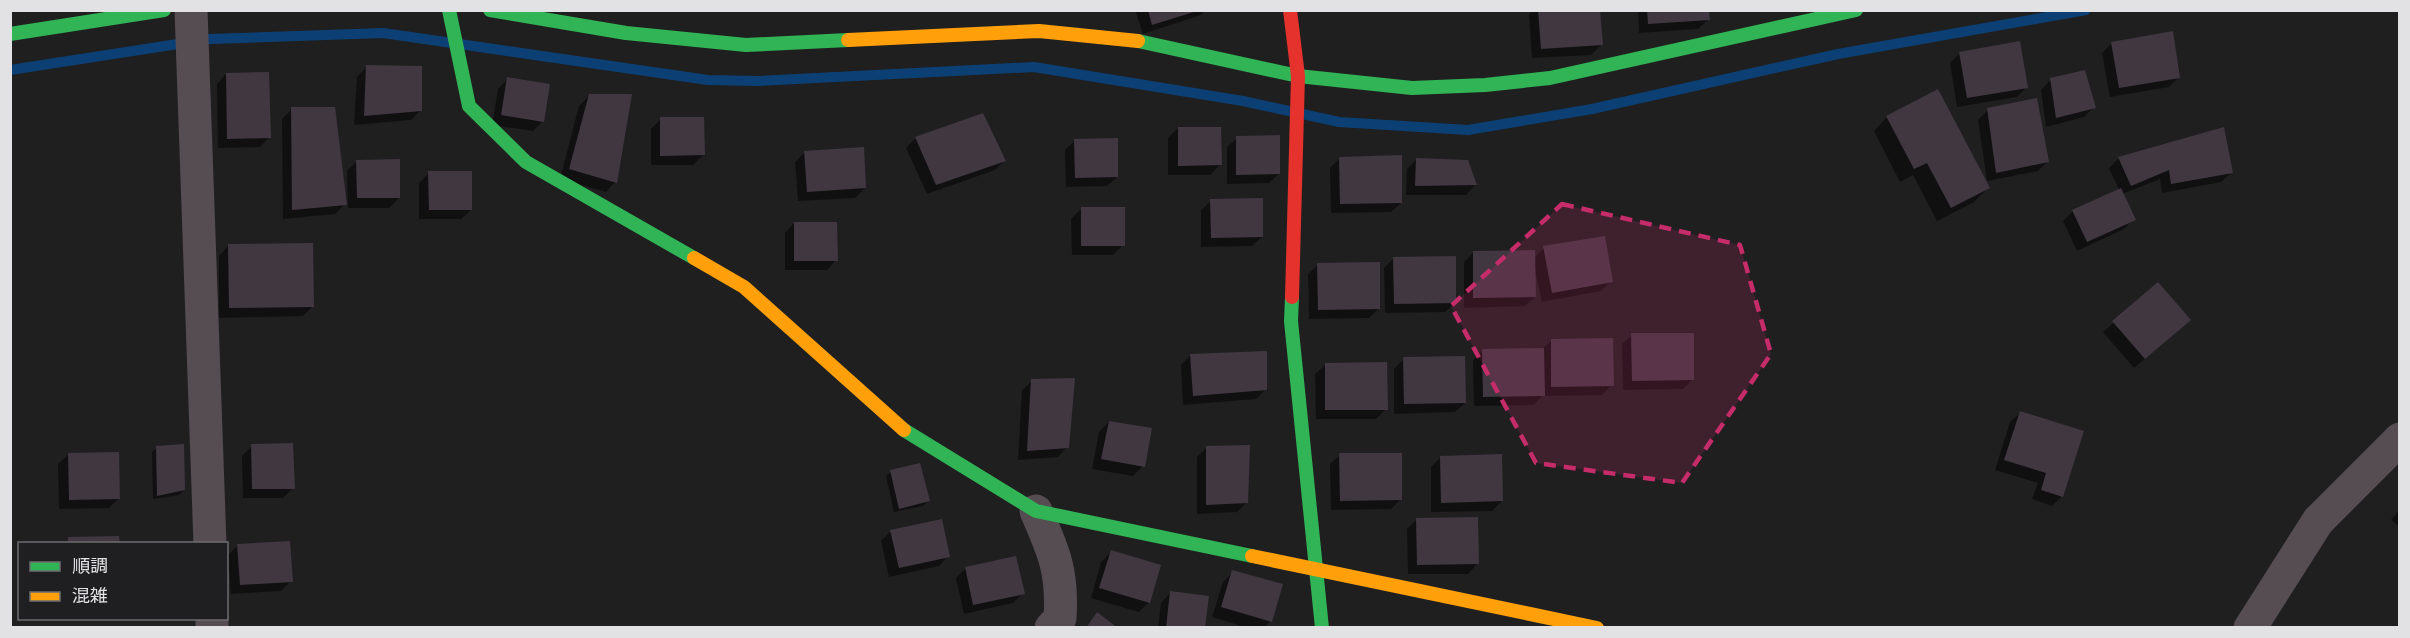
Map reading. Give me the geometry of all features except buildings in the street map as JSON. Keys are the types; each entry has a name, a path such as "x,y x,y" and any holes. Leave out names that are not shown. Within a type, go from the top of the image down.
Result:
{"street":[{"path":"10,34 164,10"},
{"path":"191,10 210,542"},
{"path":"449,10 469,106 526,162 744,287 909,435 1036,511 1316,567 1597,627"},
{"path":"490,10 626,33 746,45 1038,21 1149,42 1298,76 1412,88 1485,86 1601,68 1856,10"},
{"path":"1290,10 1298,76 1291,321 1322,627"},
{"path":"2250,627 2318,521 2400,439"},
{"path":"1036,511 1057,557 1062,590 1060,618 1051,627"}],"highlighted area":[{"path":"1562,204 1740,245 1771,354 1682,483 1536,463 1451,306"}],"waterway":[{"path":"10,70 210,39 383,33 708,80 759,81 1034,67 1243,101 1339,122 1468,130 1592,109 1838,54 2086,10"}],"traffic: fast":[{"path":"10,34 164,10"},
{"path":"449,10 469,106 526,162 694,258"},
{"path":"490,10 626,33 746,45 848,40"},
{"path":"1138,41 1298,76 1412,88 1485,85 1550,78 1856,10"},
{"path":"1292,297 1291,321 1322,628"},
{"path":"904,430 1036,511 1252,556"}],"traffic: slow":[{"path":"848,40 1039,31 1138,41"},
{"path":"694,258 744,287 904,430"},
{"path":"1252,556 1597,628"}],"traffic: jam":[{"path":"1290,10 1298,76 1292,297"}]}
